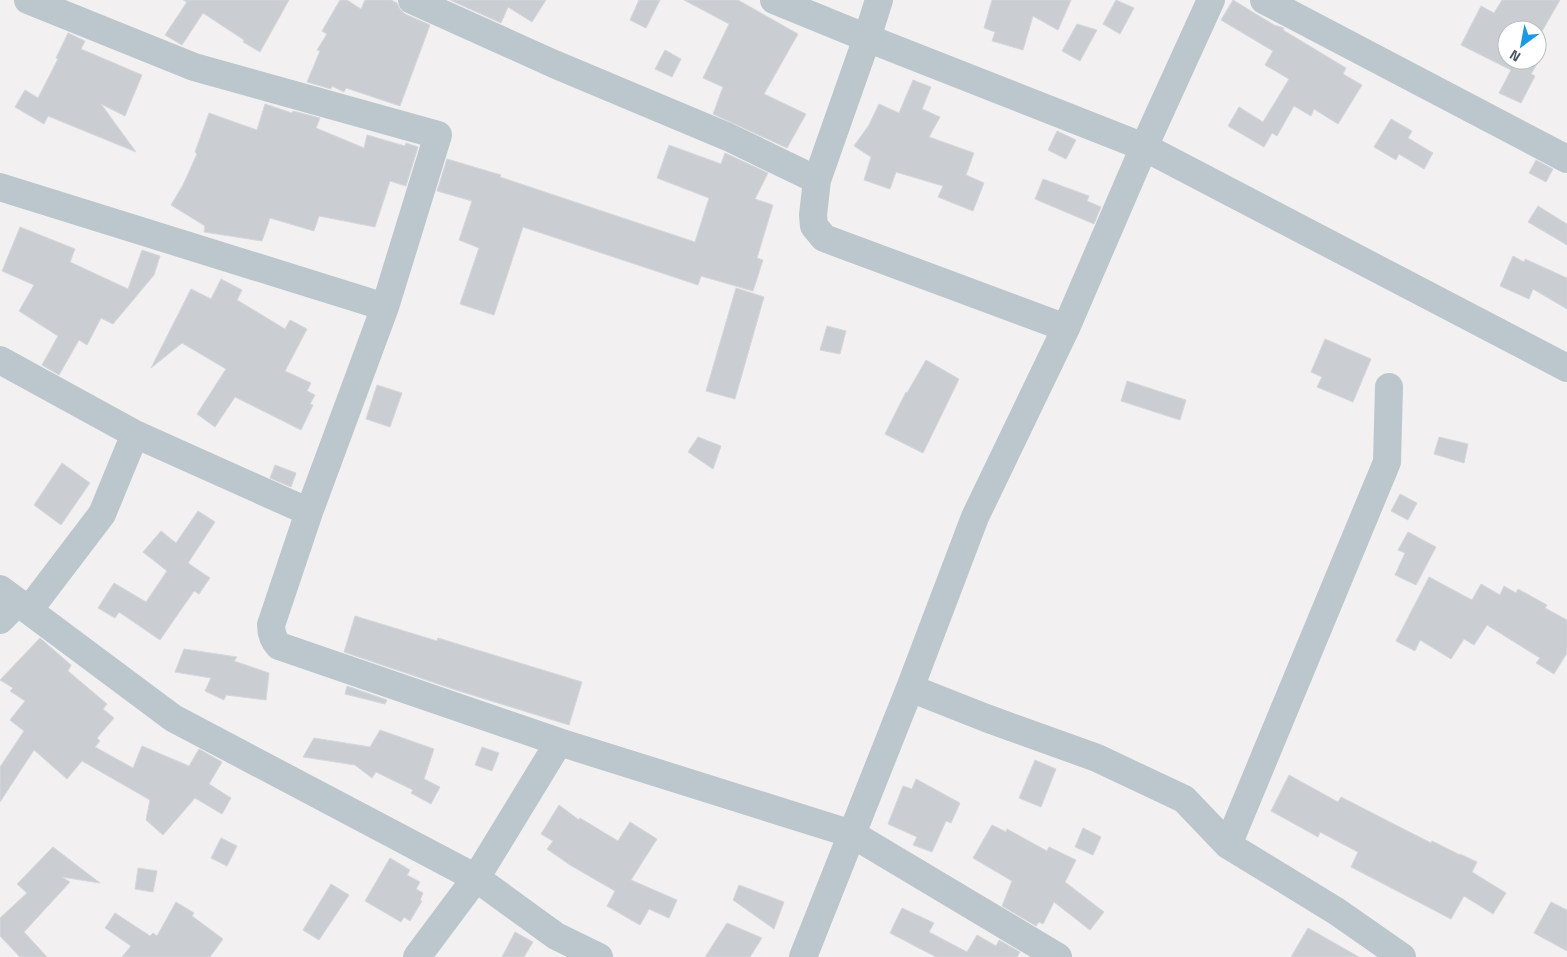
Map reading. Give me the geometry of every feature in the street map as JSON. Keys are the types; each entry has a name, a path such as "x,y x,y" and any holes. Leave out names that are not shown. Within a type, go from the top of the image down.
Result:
{"street":[{"path":"28,0 194,67 438,135 385,307 309,512 271,625 274,641 280,646 297,653 558,742 852,834 1058,957"},
{"path":"412,0 554,64 728,137 817,180"},
{"path":"774,0 1144,147 1567,368"},
{"path":"878,0 867,38 817,180 812,215 814,226 824,238 1066,328"},
{"path":"802,957 910,688 975,517 1066,328 1144,147 1211,0"},
{"path":"1264,0 1567,159"},
{"path":"0,187 385,307"},
{"path":"0,360 135,434 309,512"},
{"path":"1228,845 1387,462 1389,387"},
{"path":"6,604 32,606 102,514 135,434"},
{"path":"6,604 173,718 476,878 556,936 599,957"},
{"path":"910,688 1096,758 1184,799 1228,845 1336,911 1402,957"},
{"path":"417,957 476,878 558,742"}],"building":[{"path":"183,0 289,0 260,52 203,13 182,45 165,35 187,2"},
{"path":"340,0 347,0 361,9 365,0 391,0 397,3 405,14 430,25 400,106 346,88 344,92 332,86 331,89 307,82 320,51 317,50 327,34 322,31"},
{"path":"450,0 546,0 532,22 508,7 501,23"},
{"path":"639,0 660,0 646,28 630,20"},
{"path":"684,0 738,0 798,34 764,94 806,114 787,148 713,114 723,87 703,78 729,24"},
{"path":"992,0 1071,0 1058,30 1033,16 1023,50 992,41 995,32 984,28"},
{"path":"1116,0 1134,8 1120,34 1103,24"},
{"path":"1233,0 1274,25 1284,28 1283,30 1346,68 1343,74 1362,85 1338,124 1314,109 1311,116 1294,106 1277,136 1272,133 1264,147 1228,126 1239,107 1263,122 1289,79 1265,65 1273,51 1221,20"},
{"path":"1502,0 1560,0 1547,23 1547,20 1497,20 1497,63 1461,45 1481,6 1494,13"},
{"path":"1077,24 1097,30 1080,61 1062,51"},
{"path":"68,33 85,41 81,49 142,75 125,116 101,104 136,152 48,116 44,124 15,107 25,90 38,98 58,59 56,58"},
{"path":"665,50 681,59 672,77 655,69"},
{"path":"1511,70 1533,70 1531,74 1535,76 1521,103 1499,93"},
{"path":"913,80 931,87 922,109 940,117 929,137 974,153 966,175 984,183 973,211 938,197 943,186 896,172 890,189 864,180 871,157 854,146 869,125 879,104 899,113"},
{"path":"265,104 292,113 293,111 320,118 316,128 364,148 367,135 405,146 406,143 418,147 406,186 390,181 375,227 319,216 314,231 270,218 262,241 204,232 205,226 171,205 183,185 197,154 195,152 209,113 257,130"},
{"path":"1391,119 1412,131 1408,138 1433,153 1424,169 1399,154 1396,160 1374,147"},
{"path":"1057,131 1076,140 1066,159 1048,150"},
{"path":"669,145 721,164 725,153 768,173 755,199 773,205 757,258 763,260 753,291 701,276 698,285 523,227 494,315 460,304 479,248 459,240 472,201 437,191 447,159 501,175 500,177 695,242 709,198 657,178"},
{"path":"1536,160 1553,169 1546,182 1529,173"},
{"path":"1043,179 1089,196 1087,201 1101,207 1094,224 1035,199"},
{"path":"1538,206 1567,224 1567,245 1528,222"},
{"path":"20,227 75,249 70,262 128,289 142,250 160,256 154,275 113,324 101,318 87,345 79,340 59,375 42,365 58,336 19,311 34,285 2,271"},
{"path":"1513,256 1524,262 1525,259 1567,278 1567,309 1533,289 1529,299 1500,286"},
{"path":"221,279 242,290 237,300 285,329 290,320 307,329 285,371 311,383 307,391 315,395 310,404 313,405 301,430 235,397 215,427 197,414 226,369 182,343 151,368 191,289 211,299"},
{"path":"736,288 764,297 735,399 706,391"},
{"path":"827,326 846,331 840,354 820,350"},
{"path":"1325,339 1371,359 1353,402 1317,387 1322,377 1311,372"},
{"path":"926,360 959,379 923,453 885,434 906,392"},
{"path":"1127,381 1186,400 1180,420 1121,401"},
{"path":"377,385 402,393 390,427 366,419"},
{"path":"698,437 721,446 713,469 688,452"},
{"path":"1439,437 1468,444 1464,463 1434,454"},
{"path":"62,463 90,483 61,525 34,505"},
{"path":"275,465 296,473 291,487 270,478"},
{"path":"1400,494 1417,503 1408,520 1391,511"},
{"path":"198,511 215,522 188,563 210,578 199,594 194,591 160,640 119,612 115,618 98,608 114,583 146,602 167,571 143,552 161,531 176,543"},
{"path":"1408,532 1436,547 1416,585 1395,575 1405,553 1398,550"},
{"path":"1429,577 1472,600 1481,584 1500,595 1504,586 1516,593 1518,589 1547,605 1545,608 1567,620 1567,653 1554,674 1536,663 1540,658 1487,625 1474,645 1464,639 1451,659 1420,640 1415,651 1396,641"},
{"path":"355,616 437,641 438,638 582,682 569,725 456,690 344,652"},
{"path":"40,638 71,665 68,671 107,704 103,709 114,718 97,738 100,741 95,747 133,768 142,746 189,766 199,749 222,762 209,784 231,798 222,814 195,798 163,835 146,820 150,800 82,761 67,779 34,750 0,802 0,767 24,731 10,720 25,701 10,691 13,688 0,680"},
{"path":"184,649 237,657 234,661 269,673 266,700 226,695 224,700 205,691 211,678 175,672"},
{"path":"347,686 387,700 385,704 345,694"},
{"path":"380,730 434,749 424,779 440,787 431,804 411,793 413,790 376,772 372,778 355,765 303,757 314,738 370,747"},
{"path":"482,747 499,753 492,771 475,765"},
{"path":"1035,760 1056,769 1041,807 1019,798"},
{"path":"1289,775 1338,802 1341,797 1431,843 1432,841 1477,862 1472,872 1506,893 1493,914 1464,896 1451,919 1351,867 1358,852 1320,832 1318,837 1271,811"},
{"path":"916,779 960,803 951,823 946,821 932,852 913,845 917,837 888,824 903,786 912,789"},
{"path":"559,805 579,820 580,818 618,841 630,822 657,839 631,880 677,900 669,918 649,909 640,925 607,906 615,891 570,865 547,849 553,841 541,834"},
{"path":"992,825 1006,832 1007,829 1047,851 1049,847 1076,860 1065,882 1104,912 1090,930 1054,902 1043,924 1039,922 1036,926 1002,906 1012,881 973,858"},
{"path":"1083,828 1101,837 1093,855 1075,847"},
{"path":"221,838 237,846 227,866 211,858"},
{"path":"53,847 100,883 62,877 70,882 24,932 47,957 20,957 0,936 0,918 27,893 17,884"},
{"path":"390,858 410,870 407,875 420,882 416,889 423,893 420,900 422,901 410,921 404,917 401,922 365,901"},
{"path":"138,868 157,871 153,892 135,889"},
{"path":"331,884 349,895 319,940 303,930"},
{"path":"739,885 784,902 774,929 733,900"},
{"path":"176,902 194,913 192,916 223,939 210,957 122,957 131,946 105,928 115,913 150,936 153,933 157,936"},
{"path":"1551,902 1567,910 1567,951 1534,933"},
{"path":"902,908 934,923 929,932 967,952 977,935 996,946 999,940 1020,952 1017,957 936,957 890,933"},
{"path":"727,923 762,938 750,957 705,957"},
{"path":"1308,928 1359,957 1291,957"},
{"path":"515,932 533,942 524,957 502,957"}]}
